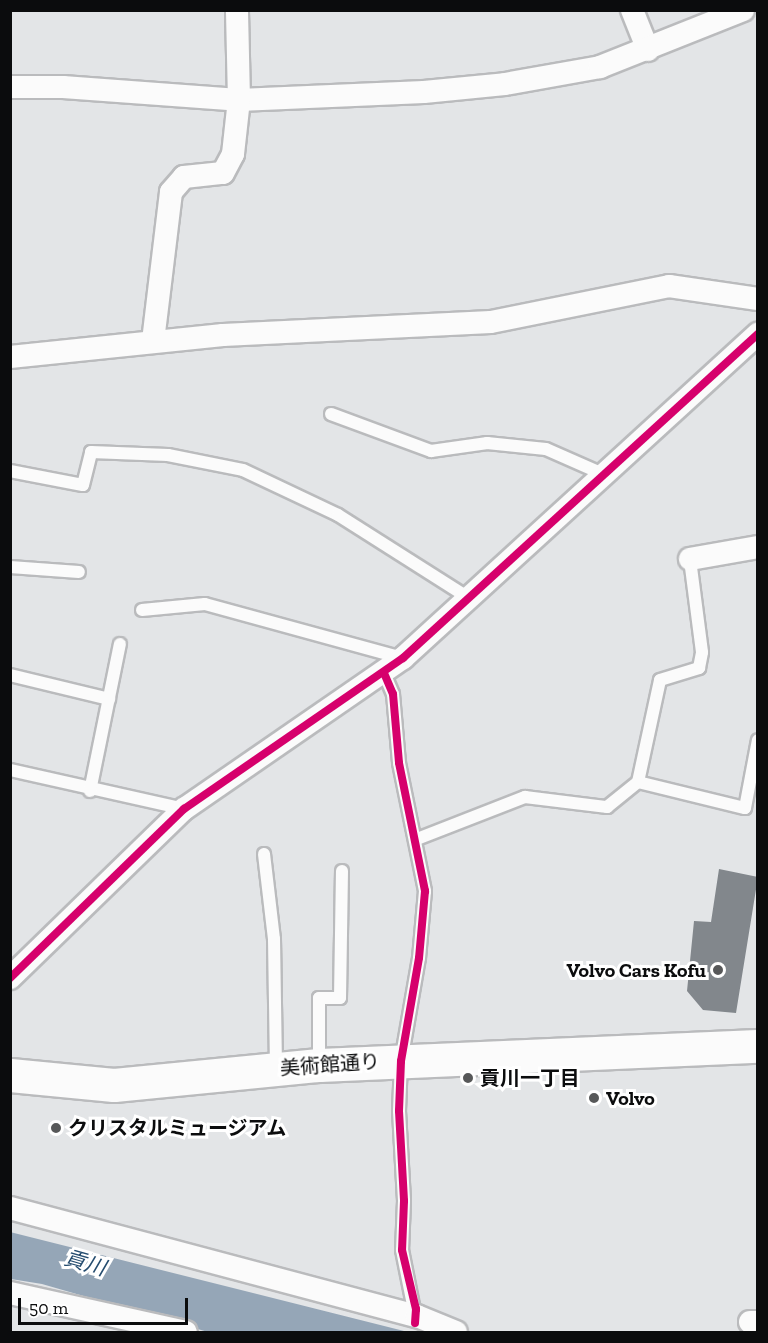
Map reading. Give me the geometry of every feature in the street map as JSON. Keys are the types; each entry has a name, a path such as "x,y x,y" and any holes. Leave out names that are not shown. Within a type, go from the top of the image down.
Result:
{"highway":[{"name":"美術館通り","path":"10,1075 114,1085 319,1065 758,1046"}],"street":[{"path":"153,341 171,192 184,177 223,173 233,154 239,100 237,10"},
{"path":"632,10 648,50"},
{"path":"750,10 758,11"},
{"path":"10,87 63,87 239,100 424,92 505,84 600,67 648,50 730,13"},
{"path":"10,357 153,341 491,322 669,286 758,298"},
{"path":"10,978 184,809 403,658 758,334"},
{"path":"690,559 758,547"},
{"path":"10,1208 415,1324 456,1332"},
{"path":"10,1293 186,1332"}],"lane":[{"path":"331,414 431,451 487,443 546,449 605,475"},
{"path":"10,471 83,484 91,452 168,455 243,470 338,515 469,598"},
{"path":"417,839 525,797 606,807 638,782 660,680 699,668 702,652 690,559"},
{"path":"10,567 79,572"},
{"path":"142,610 205,604 403,658"},
{"path":"90,791 120,644"},
{"path":"384,673 393,694 399,763 417,839 425,891 419,958 401,1061 402,1250 415,1324"},
{"path":"10,675 109,699"},
{"path":"638,782 745,808 758,740"},
{"path":"10,770 90,791 184,809"},
{"path":"264,854 274,939 276,1068"},
{"path":"319,1065 319,998 340,998 342,871"}],"water":[{"name":"貢川","path":"10,1232 408,1332 208,1332 42,1284 11,1279"}],"building":[{"path":"719,869 758,877 736,1013 703,1010 687,991 694,921 711,922"}],"cycle path":[{"path":"10,978 184,809 403,658 758,334"},
{"path":"384,673 393,694 399,763 425,891 419,958 401,1061 399,1111 404,1201 402,1250 416,1309 415,1323"}],"place":[{"name":"Volvo Cars Kofu","path":"718,970"},
{"name":"貢川一丁目","path":"468,1078"},
{"name":"Volvo","path":"594,1098"},
{"name":"クリスタルミュージアム","path":"56,1128"}]}
